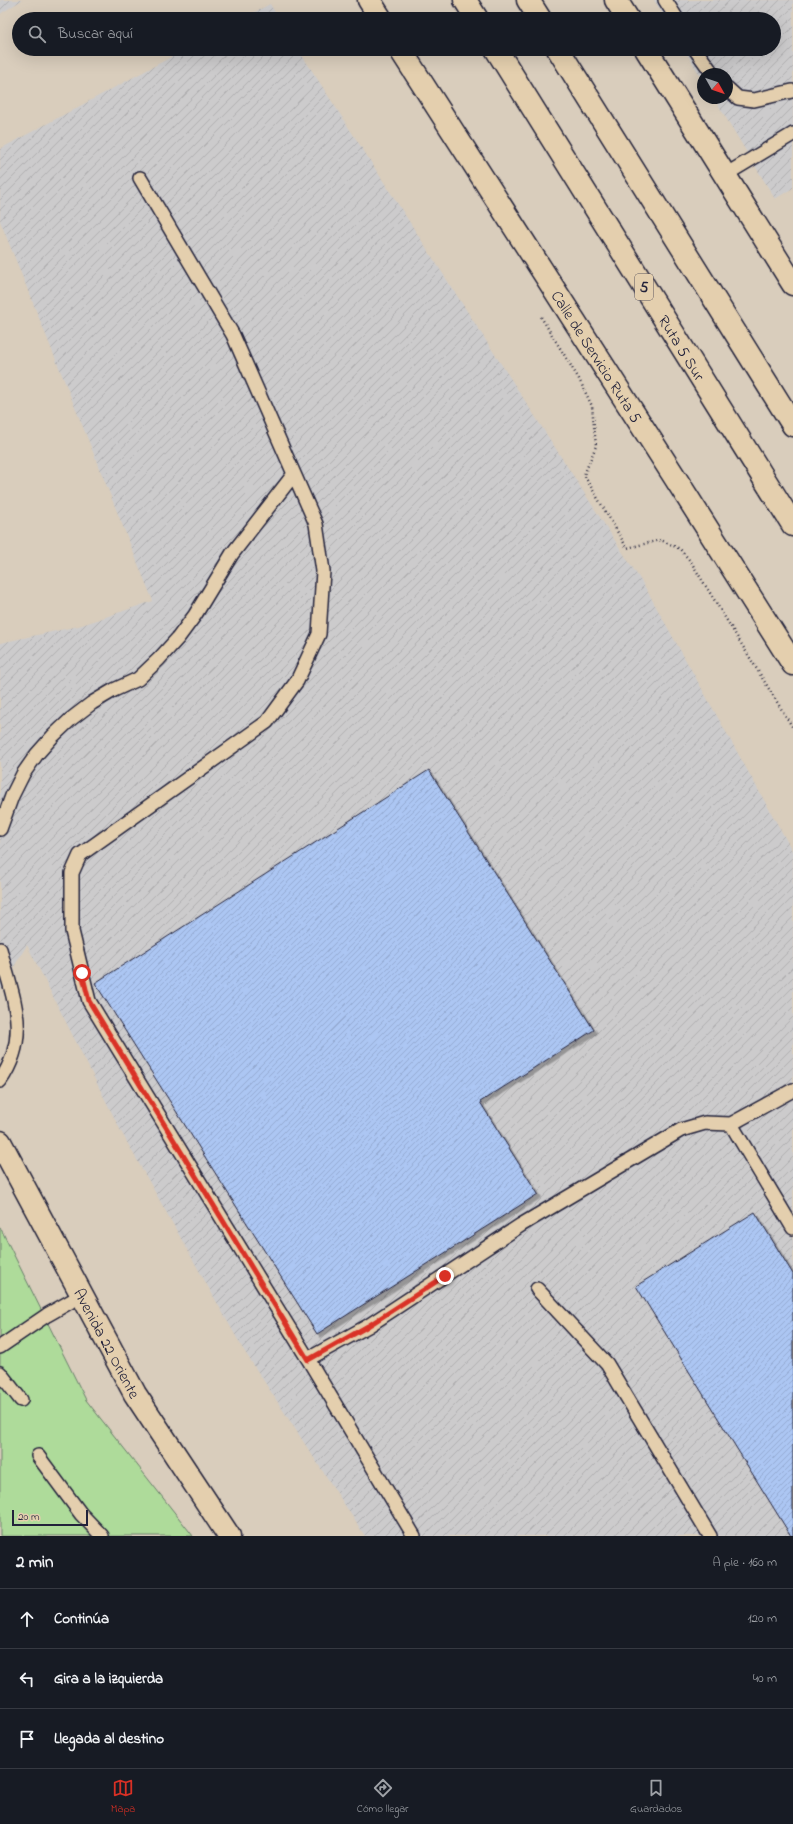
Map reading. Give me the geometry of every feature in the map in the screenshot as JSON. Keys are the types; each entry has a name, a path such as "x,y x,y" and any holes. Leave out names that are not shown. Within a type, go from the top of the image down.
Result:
{"main road":[{"path":"369,0 377,12"},
{"path":"465,0 473,12"},
{"path":"528,0 536,12"},
{"path":"616,0 624,12"},
{"name":"Calle de Servicio Ruta 5","path":"404,56 793,664"},
{"name":"Ruta 5 Sur","path":"500,56 793,525"},
{"path":"562,56 793,425"},
{"path":"650,56 793,284"},
{"name":"Avenida 22 Oriente","path":"0,1142 135,1394 225,1535"}],"lane":[{"path":"665,0 673,12"},
{"path":"700,56 708,68"},
{"path":"733,93 738,98 754,100 792,91"},
{"path":"725,175 793,134"},
{"path":"140,178 233,335 316,524 323,572 319,634 297,681 267,722 80,855 72,873 72,931 89,1001 414,1536"},
{"path":"0,829 12,796 23,774 37,754 71,719 92,703 114,690 138,679 159,659 178,638 195,615 232,554 294,474"},
{"path":"0,949 16,1003 18,1022 17,1040 12,1059 0,1081"},
{"path":"308,1360 368,1326 521,1225 681,1130 705,1123 730,1124 793,1090"},
{"path":"730,1124 793,1228"},
{"path":"537,1289 608,1364 710,1536"},
{"path":"0,1347 47,1315 82,1295"},
{"path":"0,1373 21,1400"},
{"path":"38,1456 80,1514 102,1536"}],"path":[{"path":"537,311 579,378 592,406 596,446 584,475 627,548 661,540 680,549 691,562 793,728"}],"shaded area":[{"path":"0,0 22,0 0,14"},
{"path":"654,0 793,0 793,188 775,199 718,104 733,104 733,68 697,68 697,70 688,56 781,56 781,12 662,12"},
{"path":"270,4 275,12 255,12"},
{"path":"173,56 303,56 645,587 793,852 793,1536 365,1536 243,1349 123,1135 27,945 0,990 0,643 79,626 153,601 0,221 0,149"}],"green space":[{"path":"0,1227 86,1400 193,1536 0,1536"}],"building":[{"path":"429,770 594,1030 480,1102 538,1194 317,1334 95,983"},
{"path":"755,1212 793,1274 793,1536 791,1536 636,1286"}],"route":[{"path":"82,973 89,1001 308,1360 368,1326 445,1276"}]}
